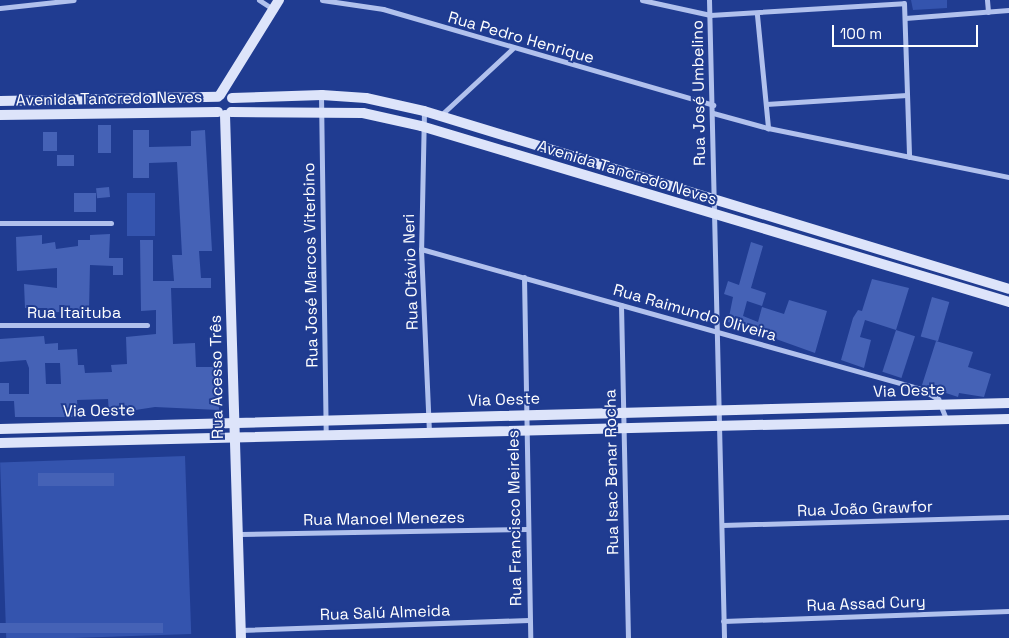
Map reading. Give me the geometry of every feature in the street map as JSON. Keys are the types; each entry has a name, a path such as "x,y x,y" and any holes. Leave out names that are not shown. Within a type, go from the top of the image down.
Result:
{"street":[{"path":"0,8 74,0"},
{"path":"225,97 235,104 225,113 215,107 225,97 231,78 276,4 259,0"},
{"name":"Rua Pedro Henrique","path":"322,0 383,9 512,49 713,106"},
{"path":"642,0 710,15 757,15 904,3 909,156"},
{"name":"Rua José Umbelino","path":"709,0 713,106 724,638"},
{"path":"987,0 988,12"},
{"path":"905,18 1009,10"},
{"path":"757,15 768,128"},
{"path":"441,115 512,49"},
{"name":"Avenida Tancredo Neves","path":"0,101 322,95 366,98 441,115 1009,289"},
{"name":"Rua José Marcos Viterbino","path":"322,95 326,435"},
{"path":"766,104 907,95"},
{"path":"152,98 153,113"},
{"name":"Avenida Tancredo Neves","path":"0,115 225,113 321,110 363,113 420,126 1009,302"},
{"name":"Rua Otávio Neri","path":"424,111 420,126 422,248 429,432"},
{"name":"Rua Acesso Três","path":"225,113 233,439 240,534 241,634"},
{"path":"713,113 768,128 1009,176"},
{"path":"0,223 111,222"},
{"name":"Rua Raimundo Oliveira","path":"422,248 921,389 933,394 942,405"},
{"name":"Rua Francisco Meireles","path":"524,277 530,638"},
{"name":"Rua Isac Benar Rocha","path":"621,304 628,638"},
{"name":"Rua Itaituba","path":"0,325 147,326"},
{"name":"Via Oeste","path":"0,428 233,423 327,418 719,411 1009,403"},
{"path":"942,405 946,419"},
{"name":"Via Oeste","path":"0,443 233,439 429,432 1009,419"},
{"name":"Rua João Grawfor","path":"722,525 1009,517"},
{"name":"Rua Manoel Menezes","path":"240,534 528,528"},
{"name":"Rua Assad Cury","path":"724,621 1009,611"},
{"name":"Rua Salú Almeida","path":"241,634 530,620"}],"shaded area":[{"path":"911,0 947,0 947,8 913,10"},
{"path":"127,193 155,193 155,236 127,236"},
{"path":"185,456 191,634 6,638 0,462"}],"building":[{"path":"98,125 111,125 111,153 98,153"},
{"path":"133,130 149,130 149,147 191,146 191,131 205,130 212,251 199,251 201,278 211,278 211,288 171,288 173,344 195,343 196,367 218,367 219,410 155,407 109,414 108,399 77,400 78,417 15,417 14,401 0,401 0,383 9,383 9,394 29,394 29,368 26,360 0,362 0,339 44,336 45,344 58,343 58,350 77,349 78,365 84,365 85,373 112,372 111,365 127,364 126,337 156,334 156,310 141,311 140,240 153,240 153,281 174,281 172,255 182,255 177,162 149,163 149,178 133,178","holes":["45,363 60,363 61,384 46,384"]},
{"path":"43,132 57,132 57,151 43,151"},
{"path":"57,155 74,155 74,166 57,166"},
{"path":"109,187 110,197 97,198 96,188"},
{"path":"74,193 96,193 96,212 74,212"},
{"path":"110,234 109,258 123,258 123,275 113,275 113,266 90,265 89,310 44,313 44,308 25,308 24,284 57,288 57,268 17,271 16,237 42,235 42,244 55,242 56,249 78,246 78,240 90,240 90,235"},
{"path":"751,242 763,246 751,288 766,293 762,306 747,301 743,316 758,322 762,307 784,314 789,300 827,311 815,353 728,322 733,297 724,294 728,281 739,285"},
{"path":"872,279 909,288 896,330 865,320 860,337 871,340 864,368 841,360 853,318 858,310 862,311"},
{"path":"932,297 949,302 938,341 921,336"},
{"path":"896,330 915,336 901,378 882,372"},
{"path":"936,341 973,352 968,367 991,374 984,397 959,393 958,397 922,385"},
{"path":"38,473 114,473 114,486 38,486"},
{"path":"0,623 163,623 163,633 0,633"}]}
